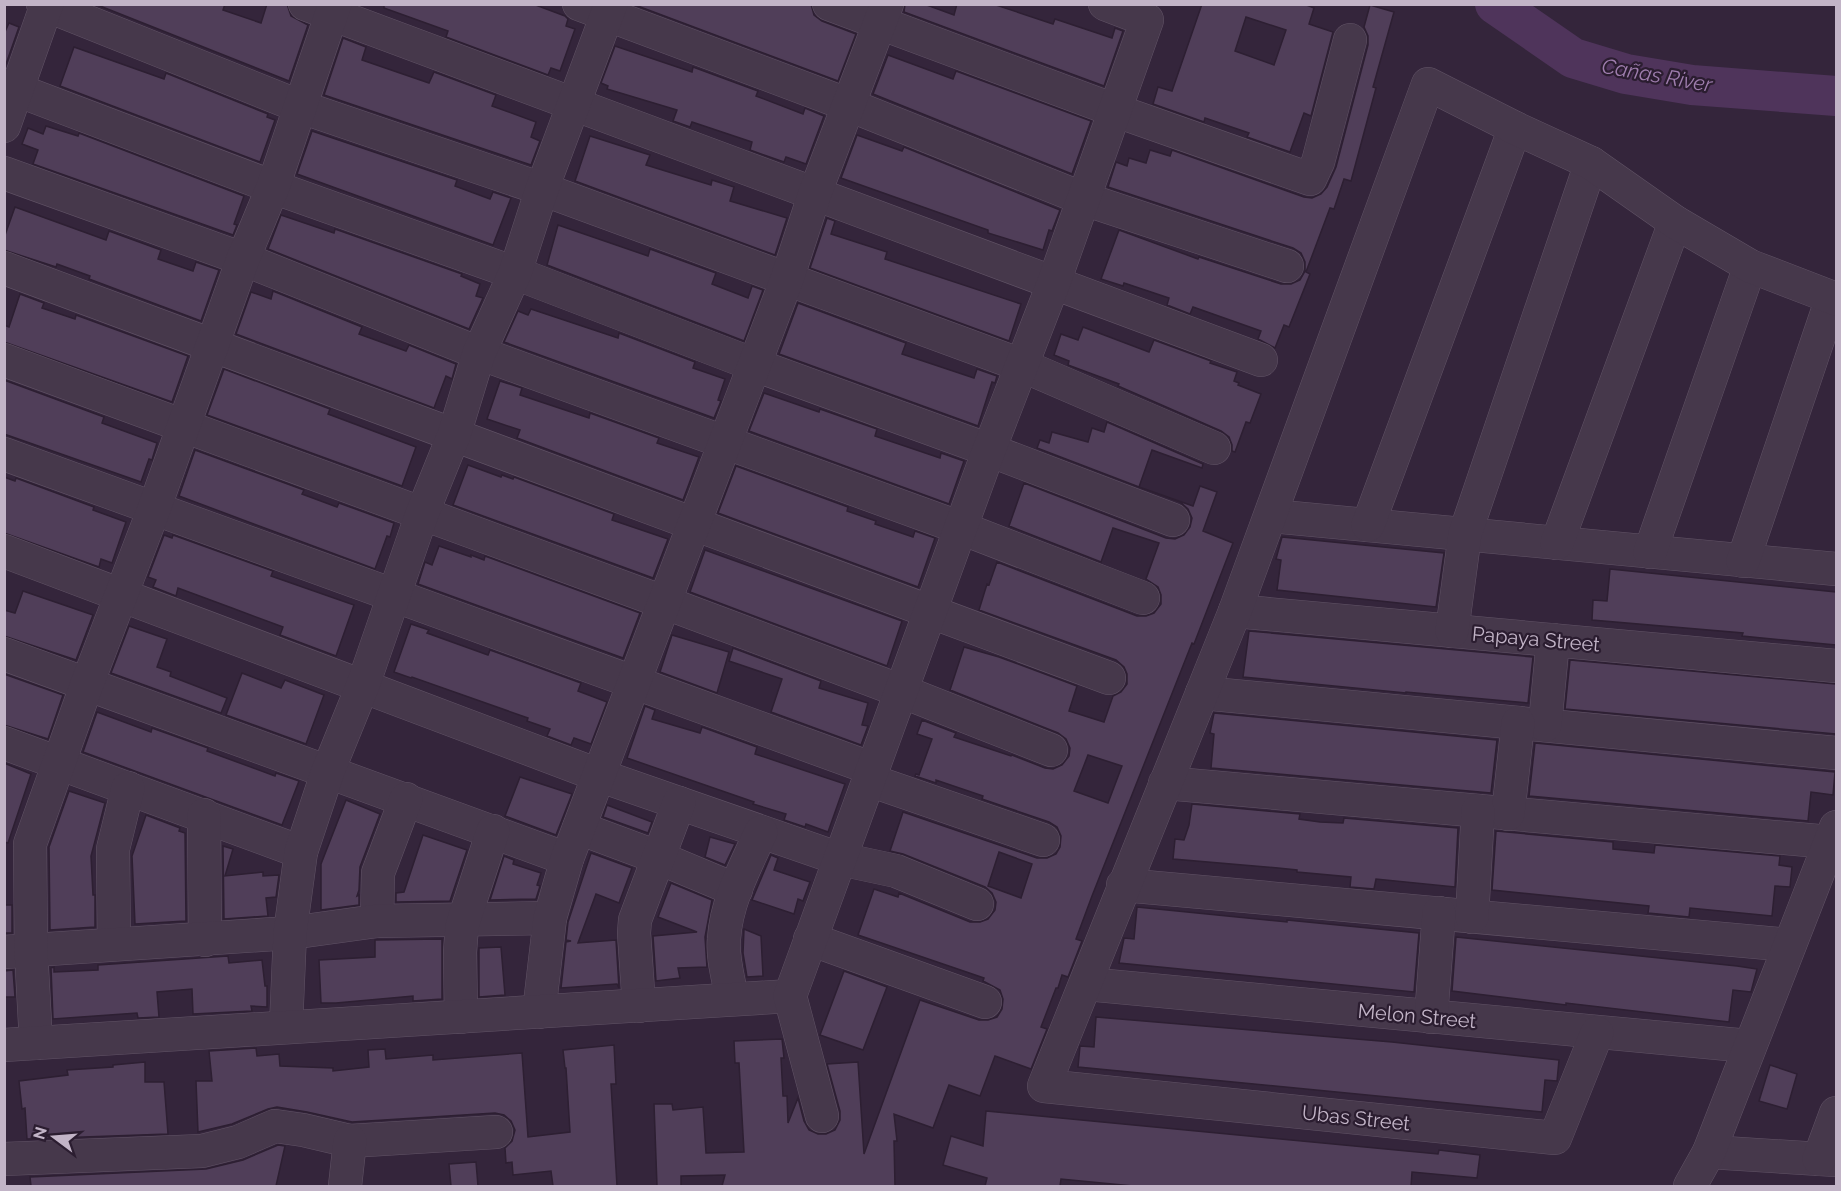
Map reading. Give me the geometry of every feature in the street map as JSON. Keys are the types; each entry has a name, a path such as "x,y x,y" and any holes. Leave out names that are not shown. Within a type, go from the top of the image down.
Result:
{"street":[{"path":"829,4 884,14 1114,110 1310,179 1318,162 1350,40"},
{"path":"822,1116 790,996 989,450 1054,282 1147,20 1105,4"},
{"path":"4,126 11,87 46,5 301,107 542,189 1021,365 1214,448"},
{"path":"790,996 20,1044 18,951 30,844 58,762 154,509 243,259 273,187 301,107 324,8 573,105 1261,360"},
{"path":"286,1027 290,933 301,852 328,771 363,686 422,514 454,435 479,353 515,273 542,189 573,105 599,8 1084,199 1287,266"},
{"path":"539,1012 550,918 567,859 726,444 787,279 815,194 884,14"},
{"path":"1086,984 1235,611 1428,84 1591,163 1675,222 1750,266 1834,298 1743,561"},
{"path":"11,87 273,187 515,273 1173,520"},
{"path":"1368,525 1515,128"},
{"path":"1452,631 1465,534 1591,163"},
{"path":"4,173 243,259 479,353 961,528 1143,598"},
{"path":"1557,543 1675,222"},
{"path":"1650,552 1750,266"},
{"path":"4,268 1109,678"},
{"path":"4,360 666,603 1051,750"},
{"path":"4,454 635,685 1043,840"},
{"path":"1271,516 1836,569"},
{"path":"4,551 598,775 840,859 896,871 977,904"},
{"name":"Papaya Street","path":"1235,611 1836,666"},
{"path":"1472,916 1493,812 1531,724 1553,640"},
{"path":"4,654 567,859"},
{"path":"1202,693 1836,753"},
{"path":"4,743 301,852"},
{"path":"1165,783 1493,812 1833,835 1709,1152 1690,1186"},
{"path":"114,944 113,849 128,788"},
{"path":"377,921 378,873 406,799"},
{"path":"639,1006 635,920 679,804"},
{"path":"204,815 205,940"},
{"path":"579,828 736,890"},
{"path":"461,1017 460,952 464,920 493,831"},
{"path":"732,999 723,939 736,890 761,832"},
{"path":"1124,885 1789,945"},
{"path":"1431,1017 1439,913"},
{"path":"18,951 290,933 377,921 550,918"},
{"path":"810,939 985,1002"},
{"name":"Melon Street","path":"1086,984 1749,1046"},
{"name":"Ubas Street","path":"1086,984 1044,1086 1555,1138 1597,1033"},
{"path":"1709,1152 1828,1159 1836,1113"},
{"path":"4,1159 202,1151 238,1142 275,1125 350,1141 496,1132"},
{"path":"345,1186 350,1141"}],"building":[{"path":"95,4 225,4 223,10 261,23 267,4 287,4 291,16 308,25 289,81"},
{"path":"384,4 533,4 565,16 568,19 566,26 575,29 560,71 551,68 548,75 446,37 448,31 384,8"},
{"path":"811,4 814,15 822,21 856,34 838,81 635,5"},
{"path":"905,4 924,4 954,15 957,4 993,4 1053,24 1055,19 1112,38 1115,28 1123,31 1104,86 904,12"},
{"path":"1202,4 1304,4 1314,8 1309,24 1333,32 1311,116 1304,113 1290,152 1247,137 1249,133 1205,118 1204,122 1153,104 1158,87 1172,91","holes":["1246,17 1286,30 1274,65 1235,51"]},
{"path":"1370,5 1394,12 1373,87 1376,88 1351,181 1344,179 1334,209 1330,208 1306,272 1310,274 1289,327 1284,325 1275,348 1258,339 1261,331 1193,307 1190,314 1167,305 1169,298 1124,283 1123,286 1101,279 1119,230 1198,259 1199,257 1281,284 1291,284 1300,280 1305,271 1305,262 1301,253 1293,248 1108,187 1116,162 1127,166 1129,158 1146,163 1150,150 1170,156 1172,150 1304,197 1312,198 1321,194 1327,187 1336,167 1368,45 1368,36 1364,27"},
{"path":"9,23 19,27 5,67 4,34"},
{"path":"343,38 366,47 362,60 429,83 434,72 496,95 492,106 536,122 531,137 540,141 531,165 324,95"},
{"path":"615,46 692,72 693,67 758,91 756,96 803,114 805,108 824,116 806,164 786,157 784,162 750,150 752,142 692,122 690,127 673,121 677,110 607,89 608,86 601,83"},
{"path":"74,47 164,79 166,73 268,114 267,117 275,120 260,162 60,86"},
{"path":"888,55 953,79 956,71 1091,121 1072,174 873,94"},
{"path":"46,126 78,136 79,133 244,196 234,224 237,225 233,235 33,164 38,150 22,144 28,128 43,134"},
{"path":"312,131 457,180 455,186 490,199 493,192 511,198 493,245 297,174"},
{"path":"857,135 902,151 904,147 1060,210 1052,231 1049,230 1043,250 988,233 988,230 841,178"},
{"path":"590,136 650,155 646,165 711,185 712,180 734,187 730,201 787,218 775,255 575,181"},
{"path":"15,207 106,240 109,231 161,250 158,259 193,271 196,262 219,270 201,321 89,279 90,276 57,264 56,267 4,250 4,238"},
{"path":"281,215 334,233 335,229 462,274 461,276 480,284 476,296 483,298 469,329 268,249"},
{"path":"827,218 835,221 831,234 887,252 885,259 1021,304 1009,341 810,268"},
{"path":"558,225 648,256 650,249 716,273 712,284 748,298 752,286 763,290 744,341 547,265"},
{"path":"273,291 362,327 359,334 406,351 409,345 456,364 452,379 446,376 434,408 236,334 251,292 271,299"},
{"path":"20,294 44,303 42,308 75,319 76,315 188,356 172,402 4,342 4,325 9,327"},
{"path":"798,303 906,343 902,354 974,378 977,369 997,376 995,383 992,382 978,426 779,354"},
{"path":"531,309 618,338 619,333 695,362 693,368 725,379 718,400 721,401 714,418 504,342 518,311 528,315"},
{"path":"1083,327 1149,352 1154,340 1237,372 1234,381 1239,383 1238,385 1261,394 1250,423 1246,422 1235,452 1232,451 1229,437 1221,431 1118,386 1119,384 1068,365 1069,361 1054,355 1061,334 1078,340"},
{"path":"224,369 330,409 328,414 416,447 402,486 207,415"},
{"path":"4,380 104,417 102,423 157,443 152,460 149,459 141,482 4,434"},
{"path":"500,381 522,388 520,395 589,418 590,413 659,438 657,443 699,457 683,500 517,438 520,430 487,419"},
{"path":"764,393 877,429 875,436 940,458 941,453 964,461 949,504 749,431"},
{"path":"1107,422 1203,464 1202,468 1152,450 1139,487 1037,448 1040,440 1049,443 1052,432 1088,442 1092,428 1104,432"},
{"path":"195,450 304,490 302,494 337,507 339,503 394,523 375,569 179,496"},
{"path":"468,465 501,477 502,475 513,479 514,477 614,514 612,520 668,539 653,578 453,505"},
{"path":"736,466 848,507 847,511 876,521 875,524 913,537 915,531 935,538 918,587 718,513"},
{"path":"4,477 15,481 16,478 94,507 93,510 126,522 112,563 101,559 99,567 4,533"},
{"path":"1024,483 1166,538 1175,539 1184,535 1190,527 1192,518 1188,509 1180,502 1139,487 1193,506 1200,486 1217,492 1203,531 1233,543 1092,896 1076,939 1082,941 1068,977 1062,975 1041,1027 1047,1029 1031,1069 995,1056 980,1096 949,1085 933,1128 894,1114 897,1141 894,1141 895,1186 722,1186 725,1175 681,1176 681,1186 657,1186 654,1104 672,1104 673,1110 703,1107 706,1153 744,1152 739,1063 735,1063 734,1041 782,1039 783,1096 787,1096 788,1123 798,1098 804,1121 809,1130 818,1134 826,1134 835,1130 840,1120 840,1111 827,1064 858,1062 864,1154 920,1000 979,1020 997,1017 1002,1009 1003,999 1000,990 983,981 984,978 858,935 874,889 898,897 899,893 970,922 988,919 995,910 996,902 992,893 985,887 903,854 890,851 903,812 1037,858 1047,858 1056,854 1060,847 1061,836 1057,827 1049,822 982,799 983,796 936,780 936,783 915,776 919,775 932,739 917,734 922,720 956,733 954,737 1053,769 1062,765 1069,756 1070,748 1066,739 1058,733 950,690 964,647 999,657 1077,686 1069,711 1104,722 1113,696 1121,692 1127,684 1124,667 1116,660 979,610 997,562 1137,616 1154,613 1161,604 1158,587 1146,579 1159,543 1113,528 1101,562 1009,526","holes":["1088,755 1122,766 1108,803 1074,791","999,852 1032,864 1021,898 988,886"]},
{"path":"164,535 172,538 173,535 273,571 271,576 354,605 336,656 280,635 283,627 178,588 176,596 153,587 156,580 148,577"},
{"path":"1282,537 1444,553 1436,607 1277,590 1281,560 1276,559"},
{"path":"439,546 484,560 485,556 640,613 623,658 418,584 425,562 432,565"},
{"path":"705,550 902,621 887,666 690,592"},
{"path":"1610,569 1836,592 1836,645 1742,636 1743,633 1592,620 1593,600 1607,601"},
{"path":"23,591 93,615 76,660 4,636 4,610 15,613"},
{"path":"411,624 429,630 427,633 488,655 490,650 581,683 578,691 607,702 591,744 574,738 571,745 547,736 550,729 527,721 528,718 394,672"},
{"path":"129,626 167,639 157,667 171,672 170,676 227,698 221,713 111,673"},
{"path":"1249,631 1533,657 1528,703 1243,677"},
{"path":"672,635 729,652 717,693 660,672"},
{"path":"733,648 821,681 819,688 868,703 862,725 868,726 861,745 771,712 782,679 729,661"},
{"path":"1570,660 1836,684 1836,734 1565,709"},
{"path":"242,673 281,688 285,680 324,695 306,744 226,715"},
{"path":"4,674 63,695 48,739 4,725"},
{"path":"645,706 655,710 652,719 700,733 702,727 757,747 755,754 845,784 828,832 806,824 805,827 784,820 786,814 627,758"},
{"path":"97,712 151,732 152,728 208,748 207,751 275,776 276,773 299,781 282,825 83,752"},
{"path":"1214,713 1497,740 1491,793 1211,768 1214,734 1210,733"},
{"path":"1535,743 1835,772 1833,795 1811,792 1808,821 1529,796"},
{"path":"4,763 31,774 8,843 4,842"},
{"path":"520,777 572,794 556,835 505,816"},
{"path":"69,791 105,803 91,856 95,927 50,930 49,847"},
{"path":"346,800 380,814 360,867 357,896 359,895 359,905 321,910 321,864"},
{"path":"1192,804 1300,814 1299,819 1320,822 1343,823 1344,818 1458,828 1455,887 1376,879 1374,889 1350,887 1351,877 1173,859 1175,839 1184,840"},
{"path":"607,805 652,822 648,833 603,817"},
{"path":"146,815 180,828 179,831 185,833 186,921 135,924 132,856"},
{"path":"1496,831 1613,842 1613,849 1654,853 1655,845 1780,856 1779,865 1792,867 1790,887 1775,886 1772,916 1690,908 1689,917 1648,913 1649,906 1492,890"},
{"path":"423,835 467,850 450,901 396,902 396,893 404,892"},
{"path":"710,837 735,844 725,865 705,857"},
{"path":"223,846 233,849 225,876 263,872 263,876 279,875 276,897 266,898 268,916 224,919"},
{"path":"591,853 632,868 619,903 596,894 578,943 616,940 619,988 617,984 561,988 566,942 571,941 566,940 568,922"},
{"path":"771,855 778,858 774,870 810,882 803,901 798,899 794,914 752,900"},
{"path":"504,856 514,860 513,864 541,873 536,899 490,900"},
{"path":"671,883 712,900 705,937 707,967 678,968 680,978 656,981 653,936 697,932 658,917"},
{"path":"4,905 12,905 12,933 4,933"},
{"path":"1137,907 1419,933 1414,992 1119,963 1124,938 1134,939"},
{"path":"744,929 761,936 763,976 747,977 743,953"},
{"path":"1456,937 1757,969 1751,992 1733,990 1729,1022 1566,1003 1566,1005 1452,991"},
{"path":"442,939 442,999 413,1001 413,996 321,1003 319,960 375,957 375,940"},
{"path":"501,947 505,995 479,997 479,948"},
{"path":"228,956 229,963 262,960 265,986 267,986 267,1007 251,1006 252,1011 193,1014 192,989 157,992 159,1017 138,1018 137,1013 53,1019 51,968 54,967 54,972 98,970 98,965"},
{"path":"13,970 15,997 4,997 4,971"},
{"path":"844,971 887,987 863,1050 820,1035"},
{"path":"1096,1017 1392,1042 1559,1060 1557,1081 1545,1080 1542,1112 1078,1067 1080,1046 1094,1047"},
{"path":"614,1045 616,1084 611,1084 617,1186 553,1186 551,1171 513,1175 512,1162 506,1163 505,1148 512,1141 515,1130 511,1121 504,1115 495,1113 352,1122 277,1107 232,1124 198,1132 196,1081 212,1081 209,1051 256,1048 257,1056 279,1054 280,1066 333,1068 333,1071 369,1067 368,1050 385,1049 386,1059 433,1055 433,1060 522,1053 528,1137 570,1132 563,1050"},
{"path":"145,1062 145,1082 164,1082 168,1134 27,1139 25,1108 22,1109 19,1081 68,1075 67,1070"},
{"path":"1770,1065 1797,1074 1787,1109 1759,1101"},
{"path":"986,1111 1438,1154 1439,1150 1480,1155 1477,1178 1412,1172 1411,1186 1133,1186 1061,1179 1060,1186 985,1186 987,1178 943,1165 951,1136 983,1146"},
{"path":"278,1145 285,1146 276,1186 31,1186 30,1177 206,1169 243,1160"},
{"path":"476,1162 478,1186 451,1186 449,1164"}],"waterway":[{"name":"Cañas River","path":"1495,4 1573,58 1626,74 1692,85 1836,96"}]}
